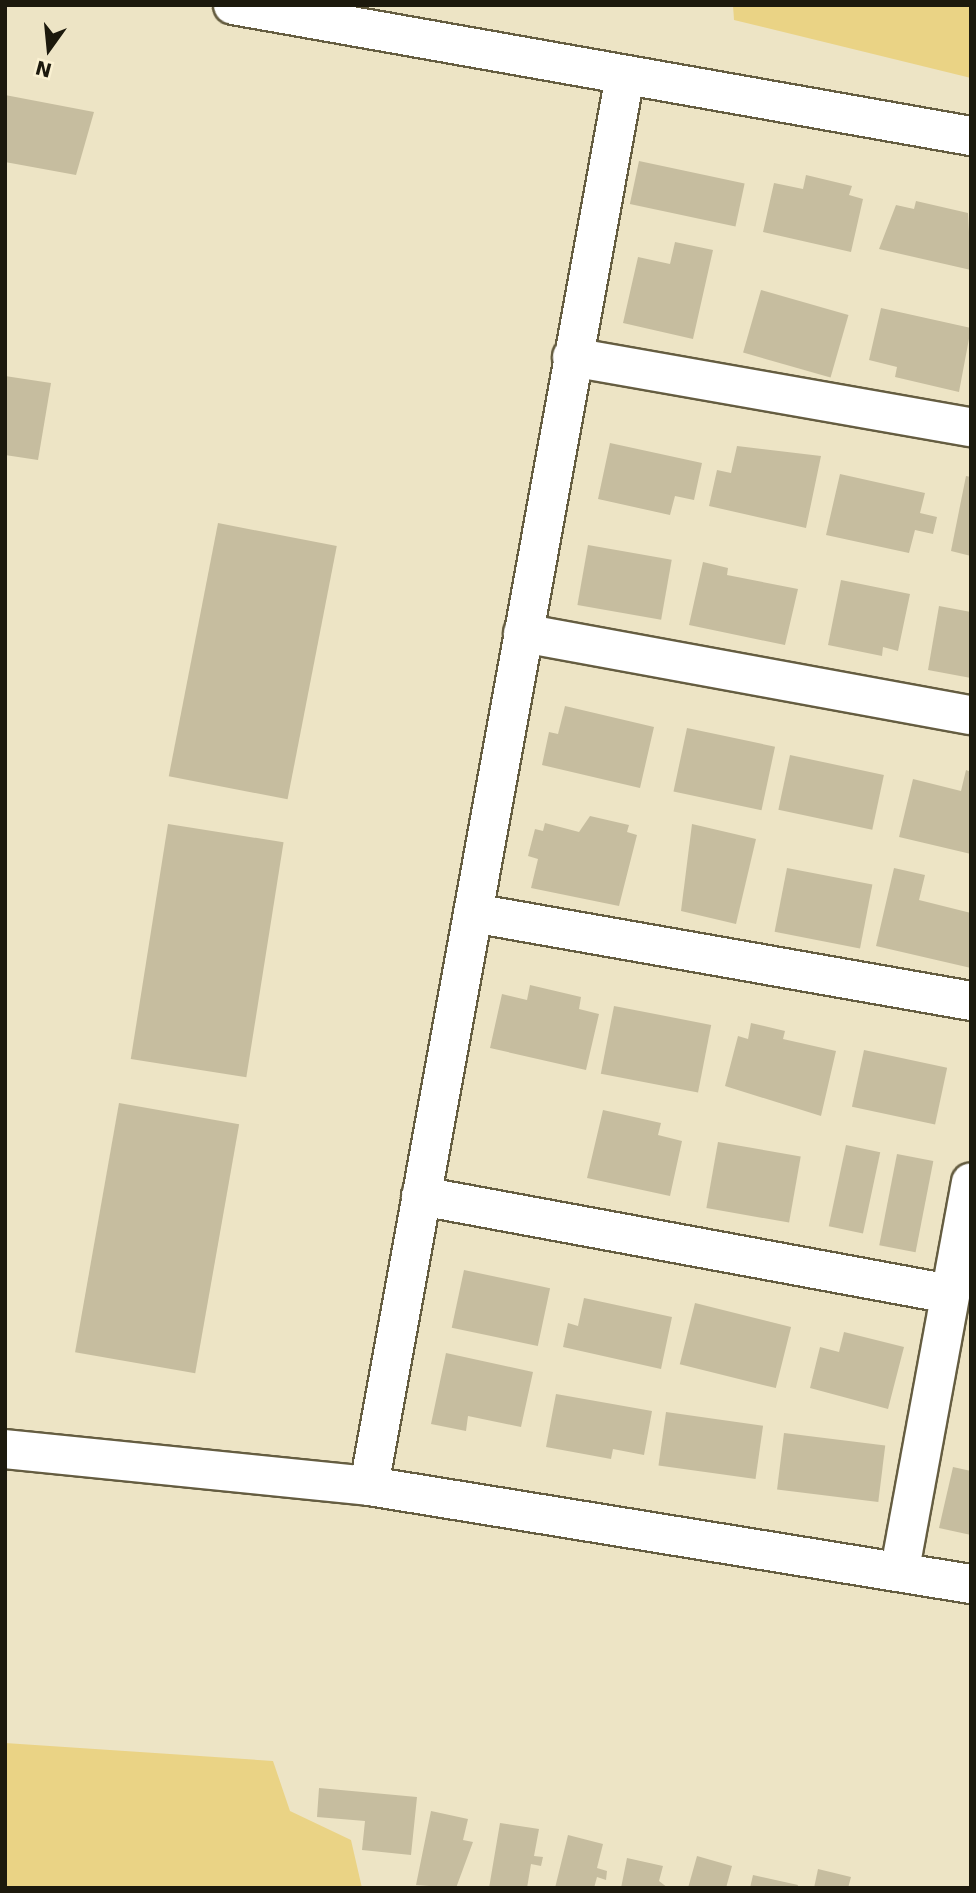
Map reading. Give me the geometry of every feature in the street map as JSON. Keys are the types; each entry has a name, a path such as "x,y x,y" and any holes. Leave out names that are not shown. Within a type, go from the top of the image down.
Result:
{"street":[{"path":"233,5 971,136"},
{"path":"369,1486 625,76"},
{"path":"572,357 971,427"},
{"path":"523,633 971,715"},
{"path":"473,913 971,1001"},
{"path":"900,1569 971,1182"},
{"path":"421,1196 950,1294"},
{"path":"5,1449 369,1486 900,1569 971,1584"}],"shaded area":[{"path":"733,5 971,5 971,78 734,20"},
{"path":"5,1743 273,1761 290,1811 351,1840 362,1888 5,1888"}],"building":[{"path":"5,95 94,112 76,175 5,162"},
{"path":"639,161 745,183 735,226 630,204"},
{"path":"806,175 852,186 849,195 863,199 851,252 763,232 774,183 803,189"},
{"path":"916,201 968,213 971,270 879,249 896,205 914,209"},
{"path":"675,242 713,250 693,339 623,323 638,257 670,264"},
{"path":"761,290 848,315 831,378 743,352"},
{"path":"881,308 971,328 959,392 895,377 897,367 869,360"},
{"path":"5,376 51,383 38,460 5,455"},
{"path":"610,443 702,463 694,500 675,496 670,515 598,499"},
{"path":"737,446 821,456 806,528 709,506 717,470 731,473"},
{"path":"840,474 925,493 920,513 937,517 933,534 915,530 909,553 826,535"},
{"path":"966,476 971,477 971,556 951,551"},
{"path":"218,523 337,546 288,799 169,776"},
{"path":"588,545 672,560 661,620 577,605"},
{"path":"703,562 728,568 727,575 798,589 785,645 689,625"},
{"path":"841,580 910,594 898,651 883,647 882,656 828,645"},
{"path":"939,606 971,612 971,678 928,670"},
{"path":"565,706 654,727 640,788 542,765 549,732 558,734"},
{"path":"687,728 775,747 762,810 673,792"},
{"path":"790,755 884,775 872,830 778,810"},
{"path":"966,770 971,772 971,854 899,837 913,779 961,791"},
{"path":"590,816 629,825 627,832 637,835 619,906 531,888 538,859 528,856 535,829 543,831 545,823 579,832"},
{"path":"168,824 284,842 246,1077 131,1059"},
{"path":"692,824 756,839 736,924 681,911"},
{"path":"787,868 872,885 860,948 775,932"},
{"path":"894,868 925,875 919,900 971,913 971,968 876,946"},
{"path":"530,985 581,997 579,1009 599,1014 586,1070 490,1048 502,994 527,1000"},
{"path":"614,1006 711,1025 698,1093 601,1074"},
{"path":"751,1023 785,1031 783,1039 836,1051 821,1116 725,1086 738,1036 748,1039"},
{"path":"864,1050 947,1068 935,1124 852,1107"},
{"path":"119,1103 239,1124 195,1373 75,1352"},
{"path":"603,1110 661,1123 658,1135 682,1141 670,1196 587,1178"},
{"path":"718,1142 801,1157 789,1223 706,1208"},
{"path":"846,1145 880,1152 863,1233 829,1226"},
{"path":"897,1154 933,1161 916,1252 879,1245"},
{"path":"464,1270 550,1288 538,1346 452,1328"},
{"path":"584,1298 672,1317 661,1369 563,1347 568,1323 578,1326"},
{"path":"695,1303 791,1327 776,1388 680,1364"},
{"path":"844,1332 904,1347 888,1409 810,1388 820,1347 839,1352"},
{"path":"446,1353 533,1372 521,1427 468,1416 466,1431 431,1424"},
{"path":"556,1394 652,1411 644,1455 613,1449 611,1459 546,1447"},
{"path":"666,1412 763,1426 756,1479 658,1465"},
{"path":"784,1433 885,1445 878,1502 777,1490"},
{"path":"953,1467 971,1471 971,1535 939,1528"},
{"path":"319,1788 417,1797 411,1855 362,1850 365,1821 317,1817"},
{"path":"431,1811 468,1819 463,1840 473,1842 456,1888 416,1885"},
{"path":"500,1823 539,1829 534,1856 543,1857 541,1866 531,1864 527,1888 489,1888"},
{"path":"568,1835 603,1844 597,1868 607,1871 606,1880 597,1877 594,1888 555,1888"},
{"path":"697,1856 732,1866 726,1888 688,1888"},
{"path":"627,1858 663,1866 659,1881 668,1888 621,1888"},
{"path":"818,1869 851,1877 848,1888 814,1888"},
{"path":"753,1875 798,1885 797,1888 750,1888"}]}
